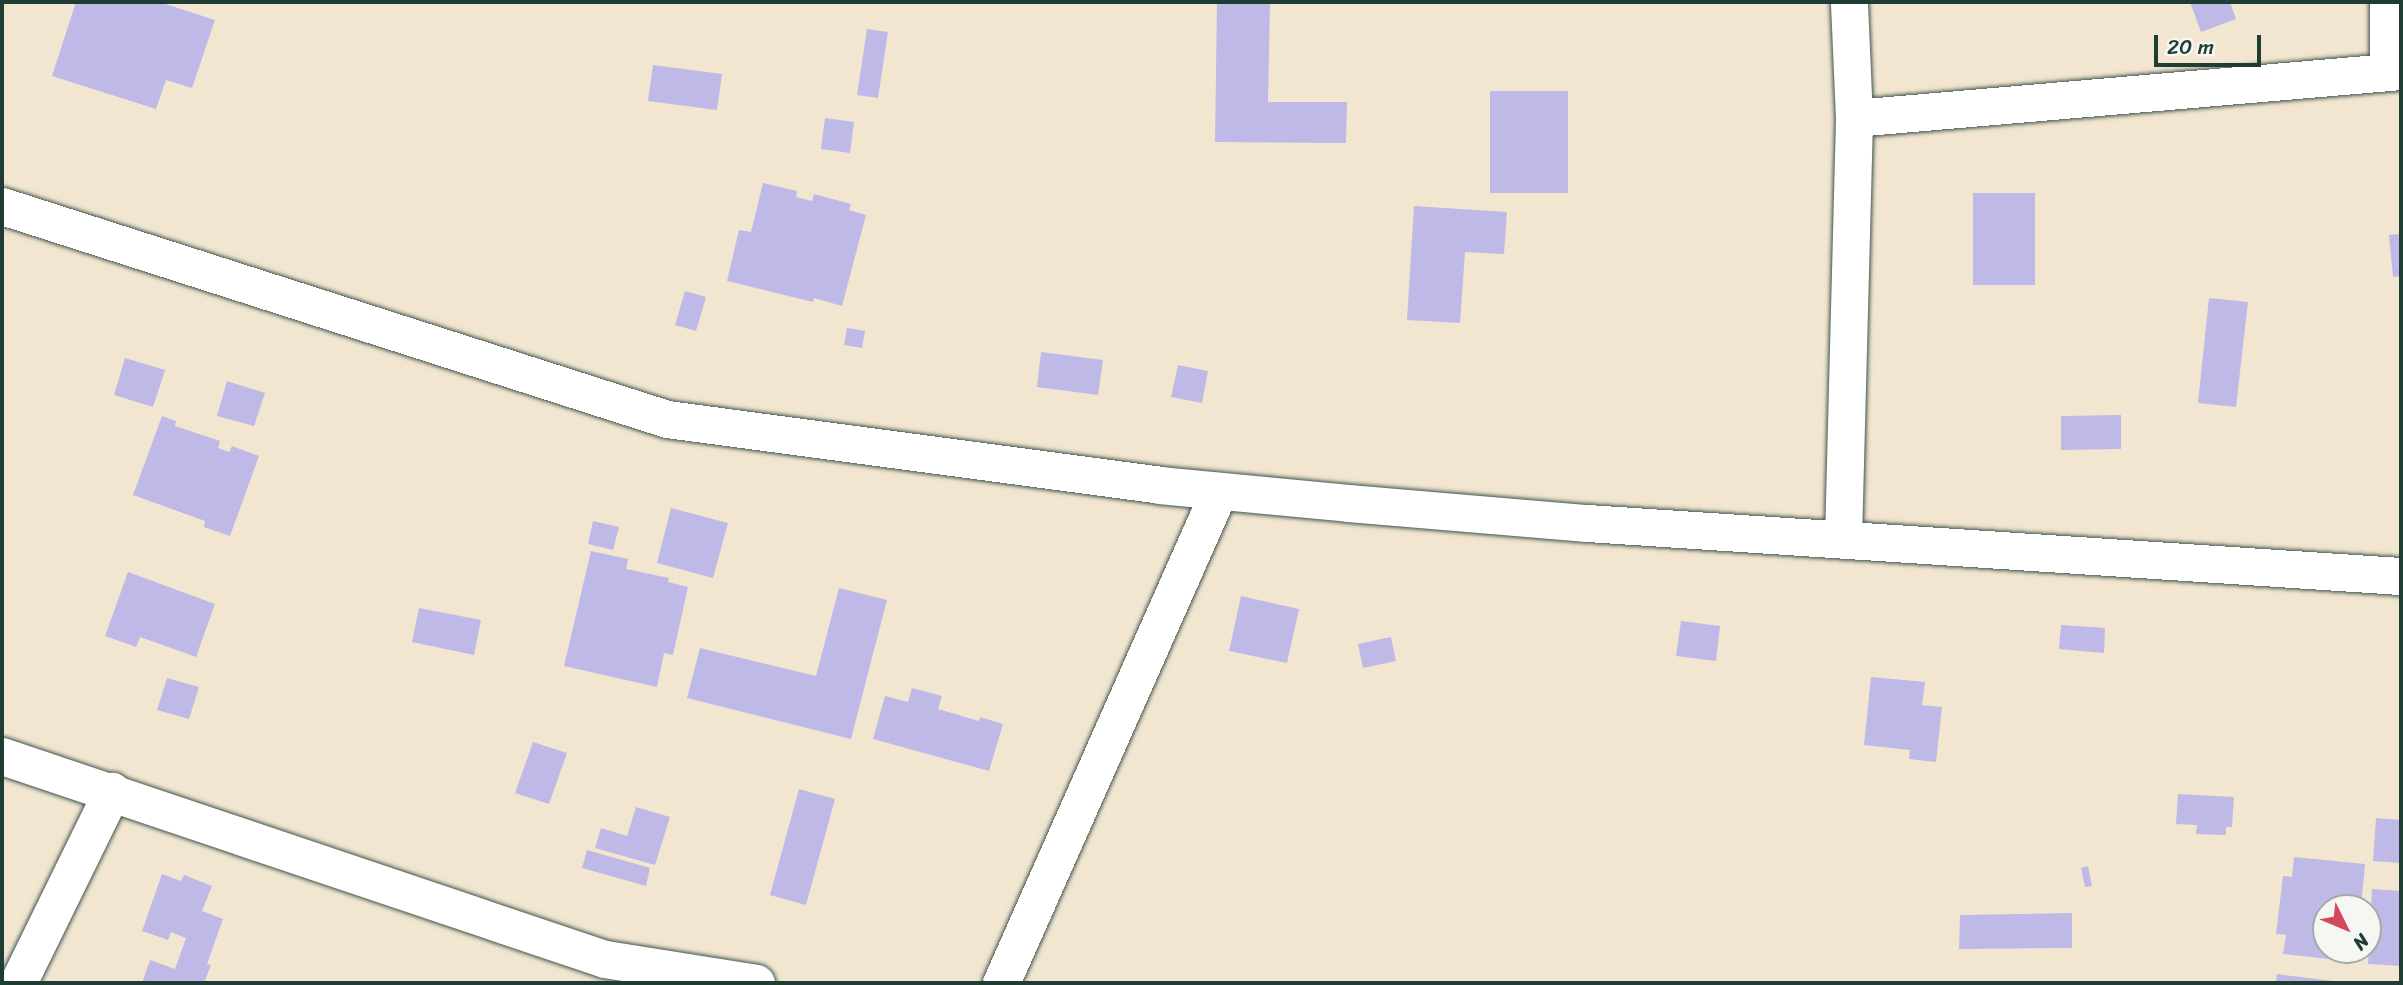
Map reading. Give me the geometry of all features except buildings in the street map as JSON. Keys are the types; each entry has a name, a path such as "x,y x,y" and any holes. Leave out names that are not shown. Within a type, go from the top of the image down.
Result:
{"street":[{"path":"1843,539 1854,118 1849,2"},
{"path":"1854,118 2395,71 2388,2"},
{"path":"2,206 667,419 1219,491 1587,523 2401,576"},
{"path":"1001,983 1219,491"},
{"path":"2,756 112,791 600,971 756,983"},
{"path":"18,983 112,791"}]}
